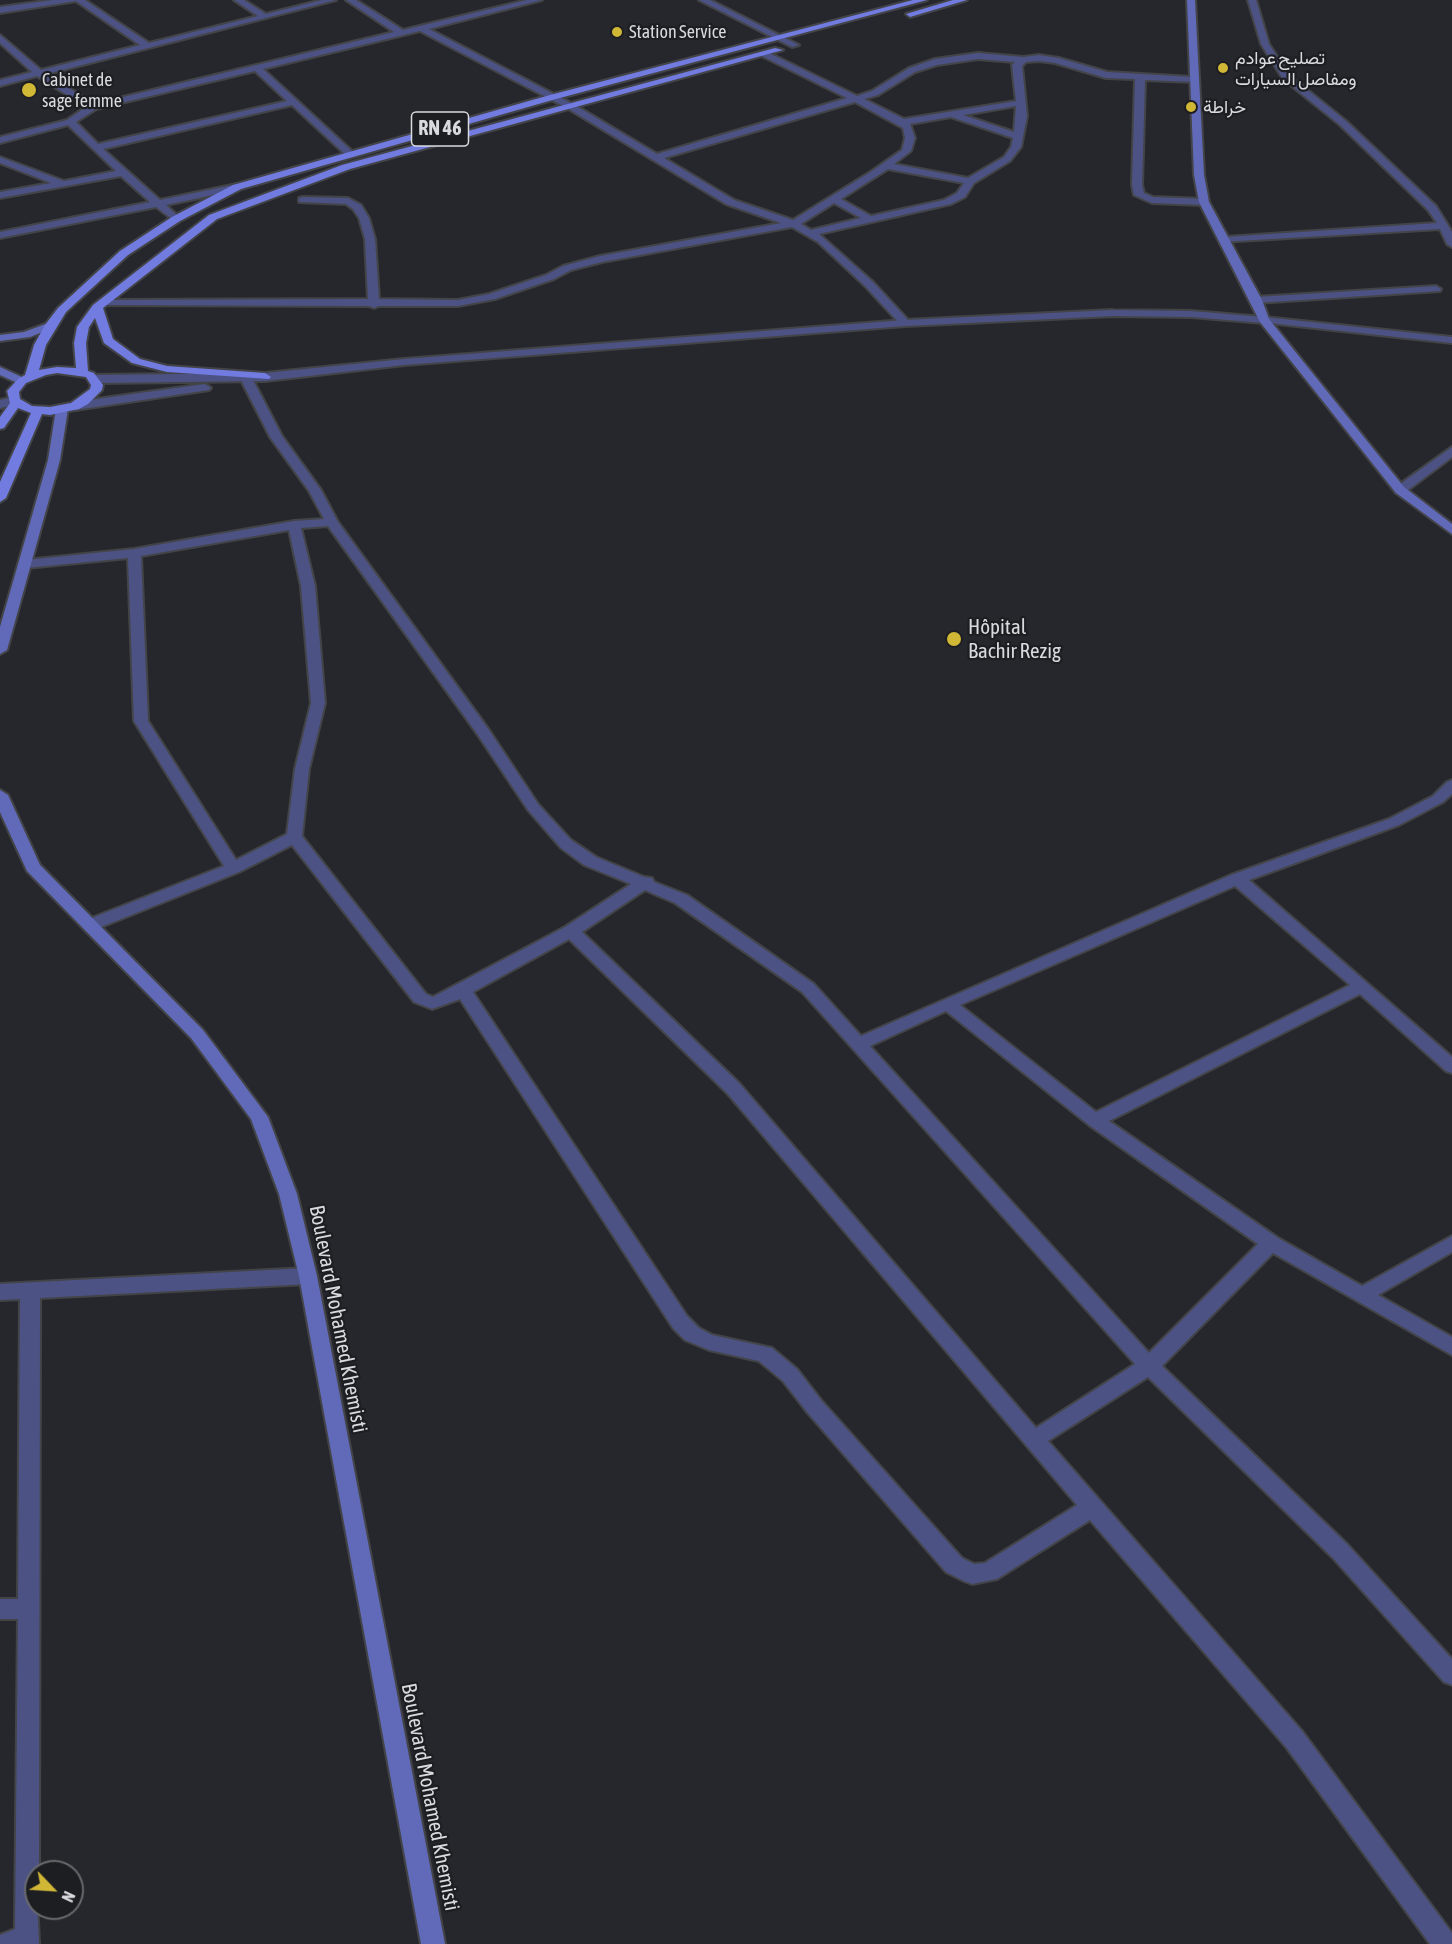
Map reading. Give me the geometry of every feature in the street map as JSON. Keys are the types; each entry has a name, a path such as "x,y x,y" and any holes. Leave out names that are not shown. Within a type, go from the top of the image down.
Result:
{"main road":[{"name":"RN 46","path":"26,378 40,345 62,310 124,253 176,219 237,187 553,97 923,0"},
{"path":"828,36 963,0"},
{"path":"1191,0 1199,175 1204,202 1256,300 1264,320 1401,490 1452,530"},
{"name":"RN 46","path":"82,372 80,343 83,327 100,304 213,218 254,200 346,167 806,42"},
{"path":"100,304 108,341 136,362 167,369 257,380"},
{"path":"0,338 26,335 51,325"},
{"path":"0,370 26,378"},
{"path":"0,425 15,402 13,391 26,378 57,370 82,372 95,380 96,390 84,401 69,407 38,410 15,402"},
{"path":"0,650 69,407"},
{"path":"0,498 38,410"},
{"name":"Boulevard Mohamed Khemisti","path":"0,795 33,867 197,1034 259,1118 288,1194 308,1276 433,1944"}],"street":[{"path":"0,10 72,0"},
{"path":"79,0 147,46"},
{"path":"238,0 264,16"},
{"path":"0,83 332,0"},
{"path":"350,0 403,34"},
{"path":"0,140 70,122 93,107 538,0"},
{"path":"703,0 795,45"},
{"path":"1252,0 1265,44 1286,76 1343,123 1432,208 1452,244"},
{"path":"423,29 570,106 730,202 794,224 822,240 869,284 905,323"},
{"path":"1,40 40,74 93,107"},
{"path":"100,304 458,303 490,297 600,259 794,224 906,151 910,138 908,128 903,122 765,54"},
{"path":"657,157 875,93 912,70 950,58 978,56 1023,60 1039,58 1070,62 1094,73 1193,80"},
{"path":"810,233 947,202 961,195 970,181 1006,159 1016,147 1019,136 1022,116 1017,65 1023,60"},
{"path":"257,68 350,154"},
{"path":"1140,78 1137,186 1139,195 1152,200 1204,202"},
{"path":"97,147 294,102"},
{"path":"903,122 1019,102"},
{"path":"951,114 1019,136"},
{"path":"70,122 123,173 176,219"},
{"path":"0,160 62,184"},
{"path":"886,166 970,181"},
{"path":"0,195 123,173"},
{"path":"0,235 237,187"},
{"path":"834,199 869,219"},
{"path":"303,200 348,201 357,207 364,218 370,239 374,304"},
{"path":"1225,240 1444,226"},
{"path":"1256,300 1436,289"},
{"path":"69,407 404,362 905,323 1113,313 1191,314 1264,320 1437,339 1452,343"},
{"path":"95,380 257,380"},
{"path":"257,380 276,437 315,490 332,522 484,733 534,807 566,844 590,861 646,882 681,899 808,988 1149,1366 1340,1551 1452,1675"},
{"path":"0,404 15,402"},
{"path":"1401,490 1452,452"},
{"path":"26,564 134,553 294,525 332,522"},
{"path":"294,525 308,586 318,703 302,769 294,837 420,998 427,1003 435,1003 463,990 571,931 646,882"},
{"path":"134,553 141,721 232,868"},
{"path":"857,1045 1237,879 1394,822 1438,799 1452,785"},
{"path":"90,925 232,868 294,837"},
{"path":"1237,879 1452,1067"},
{"path":"571,931 733,1088 1294,1739 1445,1944"},
{"path":"1095,1120 1362,986"},
{"path":"463,990 680,1322 692,1334 709,1342 765,1354 790,1375 814,1406 954,1565 972,1574 989,1572 1092,1507"},
{"path":"948,1004 1095,1120 1271,1243 1452,1347"},
{"path":"1034,1440 1149,1366 1271,1243"},
{"path":"1363,1295 1452,1243"},
{"path":"0,1292 308,1276"},
{"path":"21,1941 28,1609 30,1291"},
{"path":"0,1609 28,1609"}],"place":[{"name":"Station Service","path":"617,32"},
{"name":"تصليح عوادم ومفاصل السيارات","path":"1223,68"},
{"name":"Cabinet de sage femme","path":"29,90"},
{"name":"خراطة","path":"1191,107"},
{"name":"Hôpital Bachir Rezig","path":"954,639"}]}
